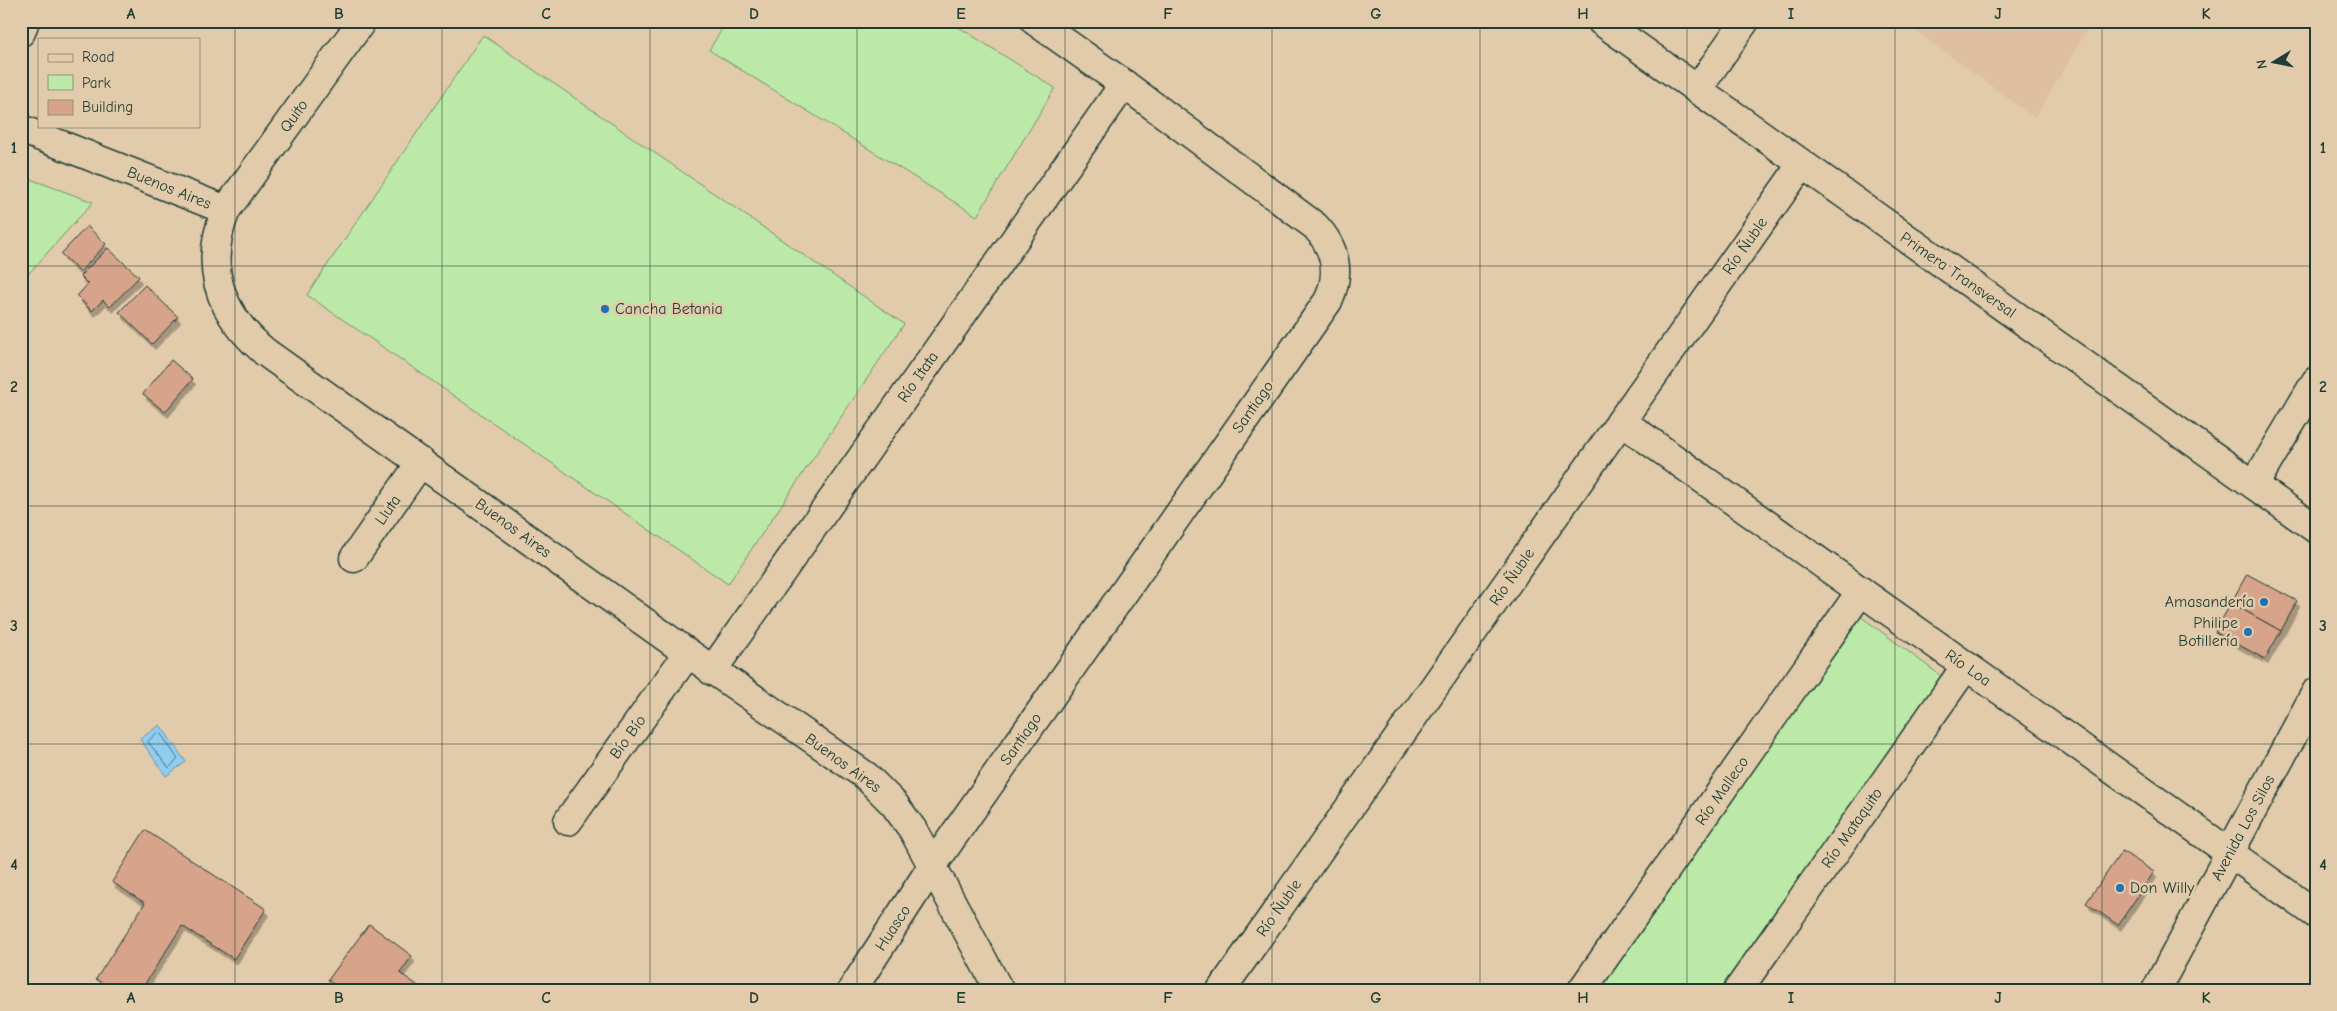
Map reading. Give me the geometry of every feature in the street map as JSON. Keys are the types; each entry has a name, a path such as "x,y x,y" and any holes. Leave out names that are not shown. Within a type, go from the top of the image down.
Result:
{"street":[{"path":"21,32 24,21"},
{"name":"Quito","path":"226,210 362,21"},
{"name":"Santiago","path":"933,865 1322,309 1333,289 1336,263 1332,249 1325,237 1315,226 1124,84 1035,21"},
{"name":"Primera Transversal","path":"1601,21 2316,529"},
{"path":"1697,90 1745,21"},
{"name":"Río Itata","path":"712,671 1124,84"},
{"name":"Buenos Aires","path":"21,129 226,210 217,238 215,266 224,301 241,329 265,352 712,671 866,776 881,789 913,830 999,990"},
{"name":"Río Ñuble","path":"1221,990 1802,164"},
{"path":"2254,485 2316,381"},
{"name":"Río Loa","path":"1621,421 2316,914"},
{"name":"Lluta","path":"354,558 421,462"},
{"name":"Río Malleco","path":"1582,990 1861,592"},
{"name":"Bío Bío","path":"568,821 688,653"},
{"name":"Río Mataquito","path":"1738,990 1966,666"},
{"name":"Avenida Los Silos","path":"2156,990 2316,692"},
{"name":"Huasco","path":"852,990 933,865"}],"shaded area":[{"path":"1902,21 2093,21 2035,118"}],"green space":[{"path":"727,21 949,21 1055,88 977,216 709,50"},
{"name":"Cancha Betania","path":"483,35 904,324 728,584 307,295"},
{"path":"30,179 93,202 22,281 21,181"},
{"path":"1860,616 1944,678 1728,990 1597,990"}],"water":[{"path":"160,725 186,762 166,776 140,739"}],"building":[{"path":"87,226 106,244 80,272 61,254"},
{"path":"108,248 139,277 110,307 103,300 92,311 77,296 88,284 80,276"},
{"path":"145,285 178,317 152,344 119,312"},
{"path":"171,360 193,379 165,412 143,394"},
{"name":"Amasandería","path":"2247,574 2297,601 2281,631 2231,603"},
{"name":"Philipe Botillería","path":"2231,603 2281,631 2265,659 2215,632"},
{"path":"145,830 266,909 234,959 182,926 141,990 113,990 96,979 145,903 112,882"},
{"name":"Don Willy","path":"2122,851 2154,872 2118,925 2086,903"},
{"path":"369,924 412,956 400,973 424,990 341,990 328,980"}],"place":[{"name":"Cancha Betania","path":"605,309"},
{"name":"Amasandería","path":"2264,602"},
{"name":"Philipe Botillería","path":"2248,632"},
{"name":"Don Willy","path":"2120,888"}]}
